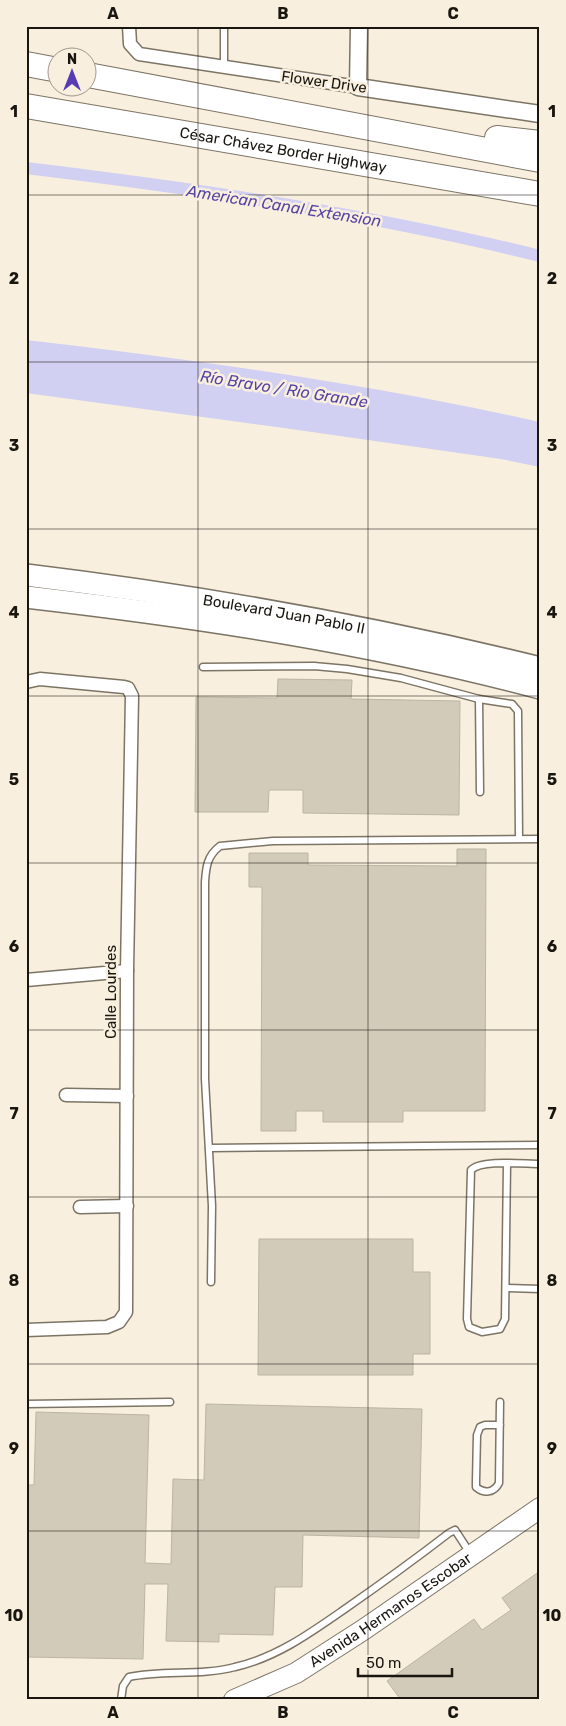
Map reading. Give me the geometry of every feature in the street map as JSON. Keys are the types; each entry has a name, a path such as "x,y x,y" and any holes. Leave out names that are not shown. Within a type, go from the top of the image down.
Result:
{"highway":[{"path":"26,64 48,68"},
{"path":"98,77 540,160"},
{"name":"César Chávez Border Highway","path":"26,106 540,194"},
{"path":"404,134 511,139 540,143"},
{"path":"370,165 540,208"},
{"name":"Boulevard Juan Pablo II","path":"26,575 186,596 366,629 540,668"},
{"name":"Boulevard Juan Pablo II","path":"26,597 184,617 285,633 480,672 540,688"}],"main road":[{"name":"Avenida Hermanos Escobar","path":"234,1700 296,1673 363,1630 540,1508"}],"street":[{"name":"Flower Drive","path":"129,26 130,44 139,54 540,114"},
{"path":"358,87 359,26"},
{"name":"Calle Lourdes","path":"26,682 40,679 114,686 128,688 132,696 127,971 126,1312 119,1322 107,1327 26,1330"},
{"path":"26,980 127,971"},
{"path":"66,1096 127,1096"},
{"path":"80,1207 127,1206"}],"lane":[{"path":"224,26 224,67"},
{"path":"203,667 314,666 346,669 434,686 479,699 512,704 518,711 519,838"},
{"path":"479,699 480,792"},
{"path":"211,1282 209,1148 205,1079 205,882 206,869 214,851 220,846 236,843 273,841 540,839"},
{"path":"209,1148 540,1145"},
{"path":"507,1164 505,1319 500,1329 482,1332 469,1327 466,1306 471,1170 479,1164 507,1164 540,1164"},
{"path":"506,1288 540,1289"},
{"path":"26,1404 170,1402"},
{"path":"500,1402 500,1425 499,1483 496,1489 490,1492 480,1490 476,1486 477,1435 480,1427 500,1425"},
{"path":"121,1700 123,1686 129,1677 146,1674 234,1668 271,1655 308,1634 455,1530 472,1554"}],"water":[{"name":"Río Bravo / Rio Grande","path":"26,340 284,374 413,396 540,422 540,467 501,459 26,393"}],"building":[{"path":"278,679 352,680 351,699 460,701 459,815 303,813 303,790 269,790 268,812 195,812 196,697 277,698"},
{"path":"457,849 486,849 485,1111 403,1111 403,1122 323,1122 323,1111 296,1111 296,1131 261,1131 262,887 249,887 249,853 308,853 308,865 457,866"},
{"path":"259,1239 413,1239 413,1272 430,1272 430,1354 413,1354 413,1375 258,1375"},
{"path":"206,1404 422,1409 419,1538 303,1535 302,1587 275,1587 273,1635 219,1634 219,1642 166,1641 168,1584 145,1584 143,1659 26,1657 26,1485 34,1485 36,1412 149,1415 145,1563 171,1564 173,1479 204,1480"},
{"path":"540,1571 540,1700 401,1700 387,1681 474,1619 482,1630 511,1610 502,1598"}],"waterway":[{"name":"American Canal Extension","path":"26,168 220,194 349,215 413,227 540,256"}]}
